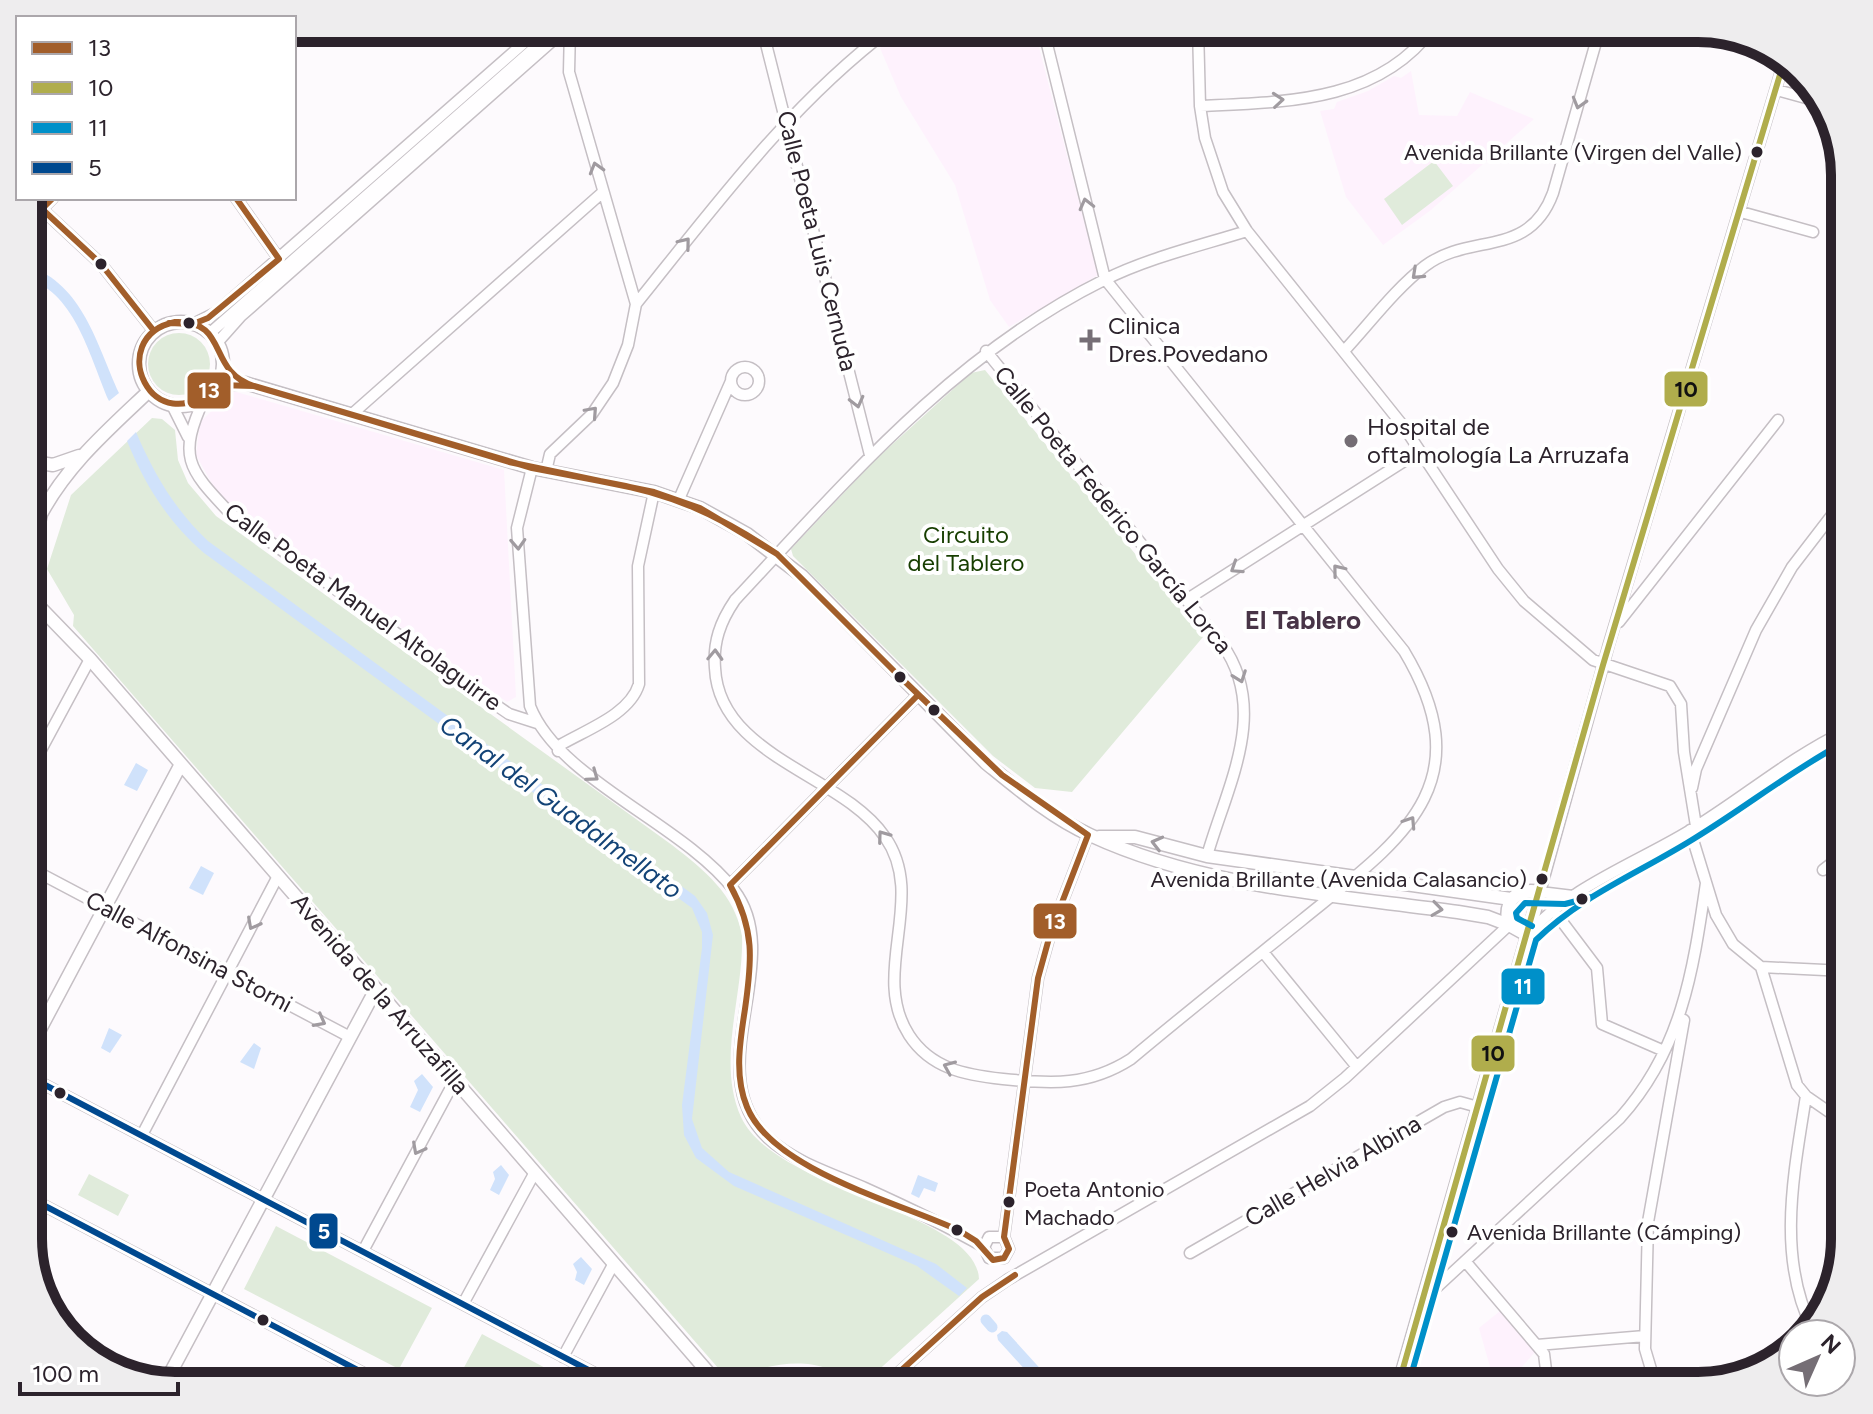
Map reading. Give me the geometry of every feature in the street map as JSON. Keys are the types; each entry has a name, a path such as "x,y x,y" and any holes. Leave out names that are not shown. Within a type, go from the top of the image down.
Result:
{"main road":[{"path":"223,365 217,385 204,399 192,404 172,405 149,391 140,375 139,360 143,344 154,331 167,324 193,324 214,338 223,365 245,383"},
{"path":"217,385 245,383 532,468 679,499 747,534 777,554 1006,779 1088,835 1198,873 1488,917 1527,935"},
{"path":"42,512 52,492 81,454 149,391"},
{"path":"42,463 53,465 81,454"},
{"name":"Avenida de la Arruzafilla","path":"42,609 90,659 708,1372"},
{"path":"42,1025 181,764"},
{"path":"1088,835 1135,837 1207,856 1511,899 1529,890 1540,892 1402,1372"},
{"path":"1509,925 1505,911 1511,899"},
{"path":"171,1372 376,989"}],"street":[{"path":"193,324 212,316 525,42"},
{"path":"214,338 542,42"},
{"path":"214,338 553,42"},
{"path":"546,471 550,454 592,414 613,383 628,345 636,304 569,72 569,42"},
{"name":"Calle Poeta Luis Cernuda","path":"766,42 870,455"},
{"path":"636,304 786,120 831,75 873,42"},
{"path":"1046,42 1105,279 1404,651 1420,678 1434,723 1434,764 1420,806 1398,840 1336,895 1120,1066 1075,1083 1025,1081 946,1068 915,1045 903,1027 892,989 902,895 900,867 885,835 873,823 746,732 730,716 715,676 715,643 724,615 870,455 939,389 986,351 1031,320 1105,279 1247,231"},
{"path":"1198,42 1200,106 1213,168 1247,231 1420,451 1514,591 1593,660 1670,686 1681,704 1693,828 1706,883 1724,930 1733,944 1761,967 1797,1085 1806,1096 1831,1113"},
{"path":"1200,106 1315,97 1353,88 1403,59 1419,42"},
{"path":"1344,351 1428,264 1521,234 1541,218 1553,193 1596,42"},
{"path":"1573,896 1540,892 1603,665 1782,71"},
{"path":"1777,90 1807,98"},
{"path":"351,415 603,192"},
{"path":"51,200 42,209 101,264 154,331"},
{"path":"237,200 279,259"},
{"path":"1741,212 1813,232"},
{"name":"Calle Poeta Federico García Lorca","path":"986,351 1229,654 1245,694 1243,737 1207,856"},
{"path":"679,499 731,381"},
{"path":"188,437 204,399"},
{"name":"Calle Poeta Manuel Altolaguirre","path":"172,405 188,437 193,468 229,512 499,708 537,723"},
{"path":"1615,626 1778,420"},
{"path":"1186,600 1420,451"},
{"path":"532,468 517,528 527,692 537,723 558,751 688,846 730,885 746,912 751,938 740,1073 744,1102 758,1127 776,1144 798,1158 919,1213 984,1247 989,1258 1004,1258"},
{"path":"558,751 562,744 623,708 636,695 639,684 638,566 654,492"},
{"path":"1691,792 1696,769 1756,630 1792,567 1831,516"},
{"path":"42,748 90,659"},
{"path":"730,885 918,695"},
{"path":"1527,935 1573,896 1693,828 1807,751 1831,738"},
{"path":"1004,1258 1009,1245 1004,1237 1033,1009 1044,954 1088,835"},
{"path":"1823,870 1831,864"},
{"name":"Calle Alfonsina Storni","path":"42,874 350,1037"},
{"path":"142,1135 278,876"},
{"path":"1650,1372 1646,1362 1645,1336 1650,1201 1706,883"},
{"path":"1554,911 1597,968 1602,1024 1664,1051"},
{"path":"899,1372 982,1297 1015,1275 1202,1165 1299,1113 1357,1067 1509,925"},
{"path":"1263,952 1357,1067"},
{"path":"1761,967 1831,970"},
{"path":"1422,1300 1620,1118 1654,1071 1687,999"},
{"path":"1654,1071 1673,1077"},
{"path":"363,1251 455,1080"},
{"path":"42,1083 592,1372"},
{"path":"1806,1096 1792,1196 1791,1249 1795,1281 1807,1315"},
{"name":"Calle Helvia Albina","path":"1190,1253 1444,1107 1460,1102 1478,1107"},
{"path":"463,1304 535,1172"},
{"path":"42,1204 362,1372"},
{"path":"984,1247 989,1237 1004,1237"},
{"path":"1004,1258 1015,1275"},
{"path":"1465,1261 1544,1354 1546,1372"},
{"path":"563,1357 614,1263"},
{"path":"1537,1345 1645,1336"}],"shaded area":[{"path":"888,42 1038,42 1098,275 1009,327 990,300 955,185 901,97 880,48"},
{"path":"1411,71 1419,115 1457,116 1470,92 1534,119 1431,210 1383,245 1346,197 1320,111 1334,109 1337,102 1368,91 1394,76 1401,78"},
{"path":"233,391 504,470 516,697 507,702 221,500 196,455 200,422"},
{"path":"1500,1311 1535,1352 1517,1372 1500,1372 1490,1367 1479,1328"}],"green space":[{"path":"1434,161 1453,186 1402,225 1384,199"},
{"path":"179,333 191,335 201,342 208,352 208,376 201,386 191,393 179,395 167,393 157,386 150,376 148,364 150,352 157,342 167,335"},
{"name":"Circuito del Tablero","path":"985,370 1203,637 1072,792 1035,788 993,756 793,556 791,549 875,460 971,373"},
{"path":"152,418 162,419 175,430 178,460 188,483 216,516 672,845 706,874 733,908 742,936 731,1050 734,1096 741,1117 761,1142 792,1164 946,1236 970,1256 979,1279 876,1372 836,1372 809,1364 794,1364 745,1372 722,1372 73,626 74,615 47,569 71,495"},
{"path":"89,1174 129,1195 118,1216 78,1195"},
{"path":"276,1226 432,1308 399,1369 244,1289"},
{"path":"482,1334 553,1372 462,1372"}],"water":[{"path":"42,273 62,287 86,318 119,393 109,401 80,330 58,298 42,286"},
{"path":"136,432 166,491 208,541 695,896 707,913 713,935 692,1119 702,1148 729,1172 936,1264 967,1288 959,1296 917,1266 734,1186 696,1158 684,1135 682,1105 702,948 702,932 692,908 204,553 179,529 150,488 127,441"},
{"path":"136,763 148,770 137,791 124,785"},
{"path":"201,866 214,873 203,895 189,888"},
{"path":"109,1028 122,1035 110,1053 101,1048"},
{"path":"254,1043 261,1048 254,1069 240,1062"},
{"path":"422,1074 433,1087 420,1112 410,1107 418,1090 414,1081"},
{"path":"501,1165 509,1175 499,1195 490,1190 495,1179 493,1172"},
{"path":"918,1175 938,1183 935,1192 924,1188 919,1198 911,1194"},
{"path":"581,1257 592,1269 584,1285 575,1280 577,1272 573,1264"},
{"path":"1007,1332 1043,1372 1027,1372 997,1335"}],"waterway":[{"name":"Canal del Guadalmellato","path":"986,1320 992,1327"}],"transit line":[{"name":"10","path":"1402,1372 1603,665 1781,71"},
{"name":"13","path":"42,209 51,200"},
{"name":"13","path":"169,323 193,324 208,318 279,259 237,200"},
{"name":"13","path":"42,209 101,264 154,331"},
{"name":"13","path":"175,322 204,329 212,337 229,369 239,379 254,386 217,385 194,401 173,403 156,396 145,382 140,365 142,347 153,332 175,322"},
{"name":"13","path":"254,386 319,405"},
{"name":"13","path":"254,386 319,405"},
{"name":"13","path":"319,405 532,468 600,481"},
{"name":"13","path":"319,405 509,462 600,481"},
{"name":"13","path":"600,481 649,492 693,507 734,527 777,554"},
{"name":"13","path":"600,481 654,492 700,508 777,554"},
{"name":"13","path":"777,554 896,673"},
{"name":"13","path":"777,554 896,673"},
{"name":"13","path":"896,673 1002,775 1088,835 1051,931 1038,978 1004,1237 1009,1249 1004,1258"},
{"name":"13","path":"918,695 730,885 744,916 750,946 740,1046 740,1083 747,1107 761,1130 810,1167 960,1231 976,1241 993,1260 1004,1258"},
{"name":"11","path":"1412,1372 1536,940 1592,897 1695,838 1831,750"},
{"name":"11","path":"1532,926 1517,918 1516,913 1525,903 1565,904 1592,897"},
{"name":"5","path":"42,1083 592,1372"},
{"name":"5","path":"42,1204 361,1372"},
{"name":"13","path":"899,1372 982,1297 1015,1275"}],"place":[{"name":"Avenida Brillante (Virgen del Valle)","path":"1757,152"},
{"name":"Clinica Dres.Povedano","path":"1090,340"},
{"name":"Hospital de oftalmología La Arruzafa","path":"1351,441"},
{"name":"Avenida Brillante (Avenida Calasancio)","path":"1542,879"},
{"name":"Poeta Antonio Machado","path":"1009,1202"},
{"name":"Avenida Brillante (Cámping)","path":"1452,1232"}],"district":[{"name":"El Tablero","path":"1303,620"}]}
